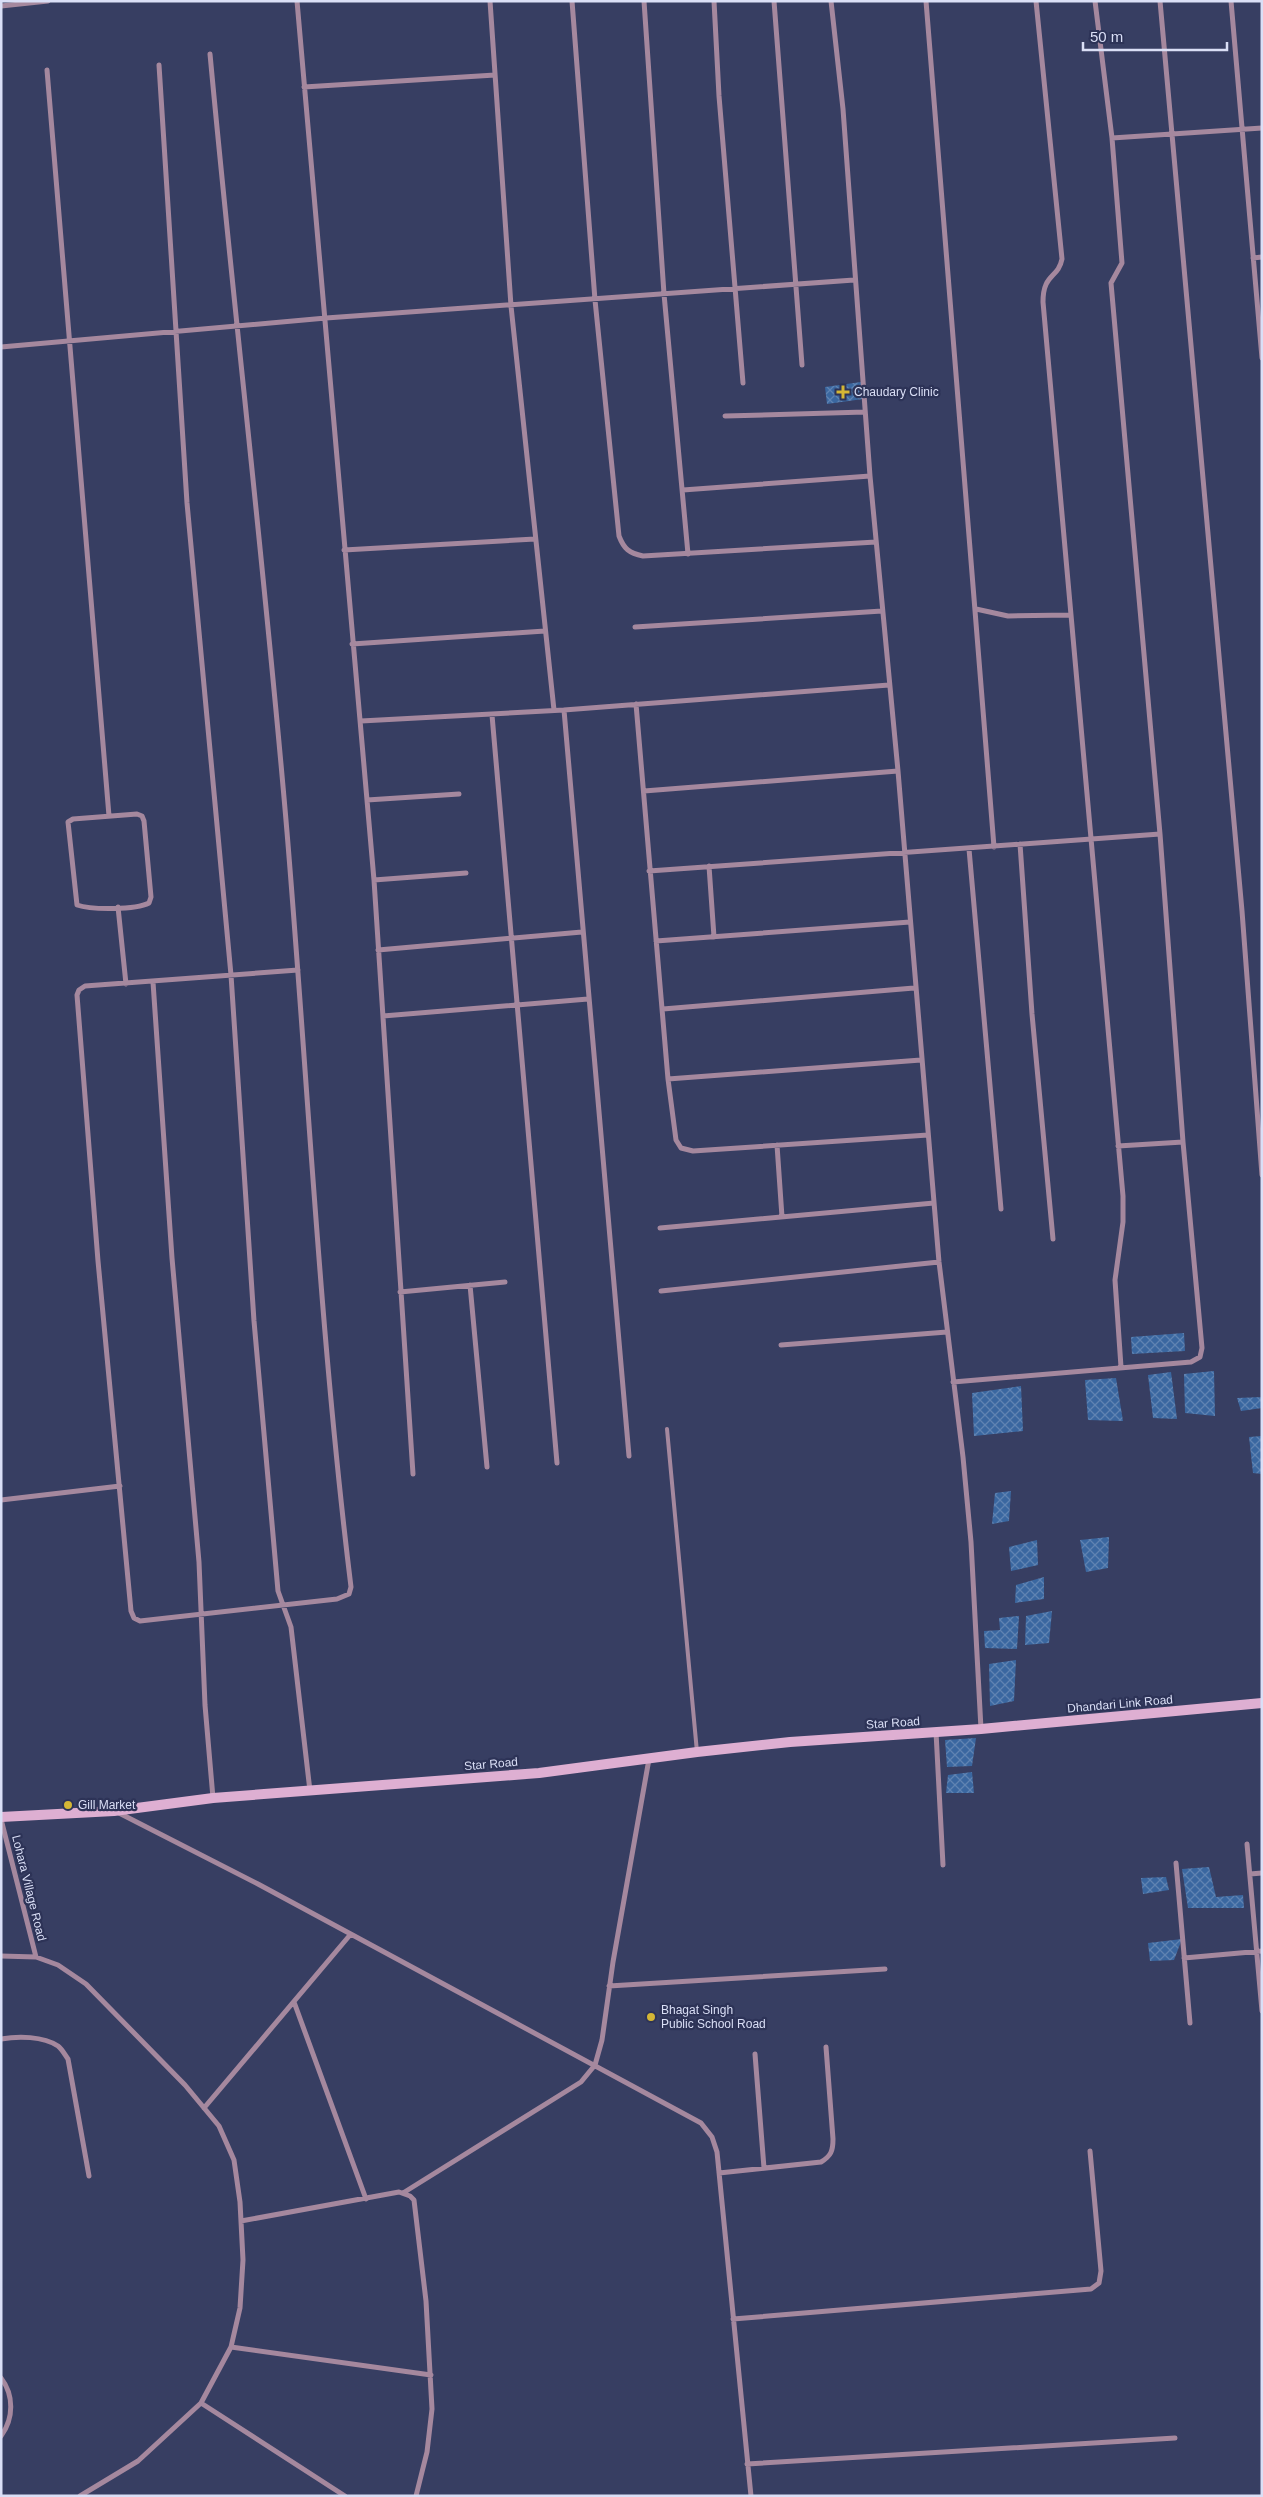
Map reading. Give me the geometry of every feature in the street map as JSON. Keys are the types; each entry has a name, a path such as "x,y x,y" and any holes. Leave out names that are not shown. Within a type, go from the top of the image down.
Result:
{"street":[{"path":"1,6 48,1"},
{"path":"297,1 374,880 413,1474"},
{"path":"490,1 511,306 554,710"},
{"path":"572,1 595,300 619,536 622,546 630,553 642,556 876,542"},
{"path":"644,1 664,294 688,554"},
{"path":"714,1 719,96 743,383"},
{"path":"774,1 802,366"},
{"path":"831,1 843,108 854,280 882,611 898,771 914,988 939,1262 971,1542 981,1729"},
{"path":"926,1 994,847"},
{"path":"1036,1 1062,259 1058,269 1045,284 1043,302 1118,1146 1123,1222 1115,1280 1121,1367"},
{"path":"953,1382 1191,1362 1200,1357 1202,1348 1183,1142 1160,834 1111,283 1122,263 1112,138 1095,1"},
{"path":"1160,1 1242,911 1262,1175"},
{"path":"1231,1 1262,358"},
{"path":"210,54 235,326 265,590 298,970 326,1360 351,1587 349,1594 344,1598 147,1621 134,1618 131,1611 98,1261 77,995 79,990 85,986 298,970"},
{"path":"159,65 187,503 231,975 257,1350 278,1590 291,1626 310,1791"},
{"path":"48,70 109,816"},
{"path":"304,87 495,75"},
{"path":"1112,138 1172,136 1262,128"},
{"path":"1253,258 1262,257"},
{"path":"1,347 326,318 595,300 796,282 854,280"},
{"path":"725,416 865,412"},
{"path":"683,490 870,476"},
{"path":"344,550 535,539"},
{"path":"976,609 1008,616 1070,615"},
{"path":"636,627 882,611"},
{"path":"352,644 545,631"},
{"path":"361,721 492,715 889,685"},
{"path":"636,704 668,1079 676,1140 681,1148 693,1151 928,1135"},
{"path":"564,710 629,1456"},
{"path":"492,715 558,1463"},
{"path":"644,791 898,771"},
{"path":"367,800 459,794"},
{"path":"137,814 142,816 151,897 149,903 145,906 118,908 77,905 68,822 73,819 109,816 137,814"},
{"path":"649,871 1160,834"},
{"path":"1020,844 1032,1014 1053,1239"},
{"path":"968,849 1001,1209"},
{"path":"709,866 714,937"},
{"path":"374,880 466,874"},
{"path":"118,908 126,984"},
{"path":"656,942 910,922"},
{"path":"378,950 582,932"},
{"path":"153,982 172,1258 199,1562 200,1615 213,1798"},
{"path":"662,1009 914,988"},
{"path":"384,1016 588,999"},
{"path":"668,1079 921,1060"},
{"path":"1118,1146 1183,1142"},
{"path":"777,1146 782,1217"},
{"path":"660,1228 934,1203"},
{"path":"661,1292 939,1262"},
{"path":"400,1292 505,1282"},
{"path":"470,1285 487,1466"},
{"path":"781,1345 947,1332"},
{"path":"1,1500 120,1486"},
{"name":"Dhandari Link Road","path":"981,1729 1262,1703"},
{"name":"Star Road","path":"1,1818 114,1811 213,1798 539,1773 696,1752 790,1742 981,1729"},
{"path":"936,1732 943,1865"},
{"path":"241,2221 403,2193 581,2082 595,2065 602,2040 609,1986 649,1759"},
{"path":"114,1811 258,1884 701,2124 712,2137 719,2173 751,2496"},
{"name":"Lohara Village Road","path":"1,1818 36,1957 1,1956"},
{"path":"1247,1844 1259,1952 1262,2011"},
{"path":"1176,1863 1190,2023"},
{"path":"1250,1874 1262,1873"},
{"path":"204,2108 350,1935"},
{"path":"1184,1958 1259,1952"},
{"path":"36,1957 58,1965 86,1984 185,2085 219,2126 234,2160 241,2221 243,2260 240,2308 231,2347 201,2403 138,2461 80,2496"},
{"path":"609,1986 885,1969"},
{"path":"294,2002 366,2200"},
{"path":"1,2039 15,2037 36,2039 58,2046 68,2059 89,2176"},
{"path":"719,2173 821,2162 829,2158 833,2139 826,2047"},
{"path":"754,2054 764,2168"},
{"path":"733,2319 1091,2289 1099,2283 1101,2271 1090,2150"},
{"path":"403,2193 410,2196 415,2206 426,2301 431,2375 432,2409 427,2452 416,2496"},
{"path":"231,2347 431,2375"},
{"path":"1,2378 10,2393 11,2411 6,2429 1,2436"},
{"path":"201,2403 345,2496"},
{"path":"747,2464 1175,2438"}],"lane":[{"path":"667,1429 696,1752"}],"building":[{"path":"861,382 863,399 827,404 825,387"},
{"path":"1184,1333 1185,1351 1132,1354 1131,1337"},
{"path":"1214,1371 1215,1416 1185,1413 1184,1374"},
{"path":"1171,1372 1177,1419 1153,1418 1148,1375"},
{"path":"1116,1378 1123,1421 1088,1420 1085,1380"},
{"path":"1021,1386 1023,1431 974,1436 972,1393"},
{"path":"1262,1397 1262,1408 1241,1411 1237,1398"},
{"path":"1262,1436 1262,1474 1253,1473 1249,1437"},
{"path":"1011,1491 1009,1521 992,1524 995,1493"},
{"path":"1109,1537 1108,1568 1086,1572 1080,1540"},
{"path":"1037,1540 1038,1565 1011,1571 1009,1547"},
{"path":"1044,1577 1044,1599 1015,1603 1016,1585"},
{"path":"1052,1611 1049,1643 1025,1645 1026,1616"},
{"path":"1019,1616 1017,1649 985,1648 984,1631 1000,1630 999,1618"},
{"path":"1016,1660 1014,1701 990,1706 989,1664"},
{"path":"976,1738 972,1766 947,1767 945,1740"},
{"path":"972,1772 974,1793 946,1793 948,1775"},
{"path":"1209,1867 1216,1897 1243,1895 1244,1908 1188,1908 1182,1869"},
{"path":"1166,1877 1169,1890 1143,1894 1141,1878"},
{"path":"1182,1939 1174,1960 1150,1961 1148,1943"}],"place":[{"name":"Chaudary Clinic","path":"843,392"},
{"name":"Gill Market","path":"68,1805"},
{"name":"Bhagat Singh Public School Road","path":"651,2017"}]}
